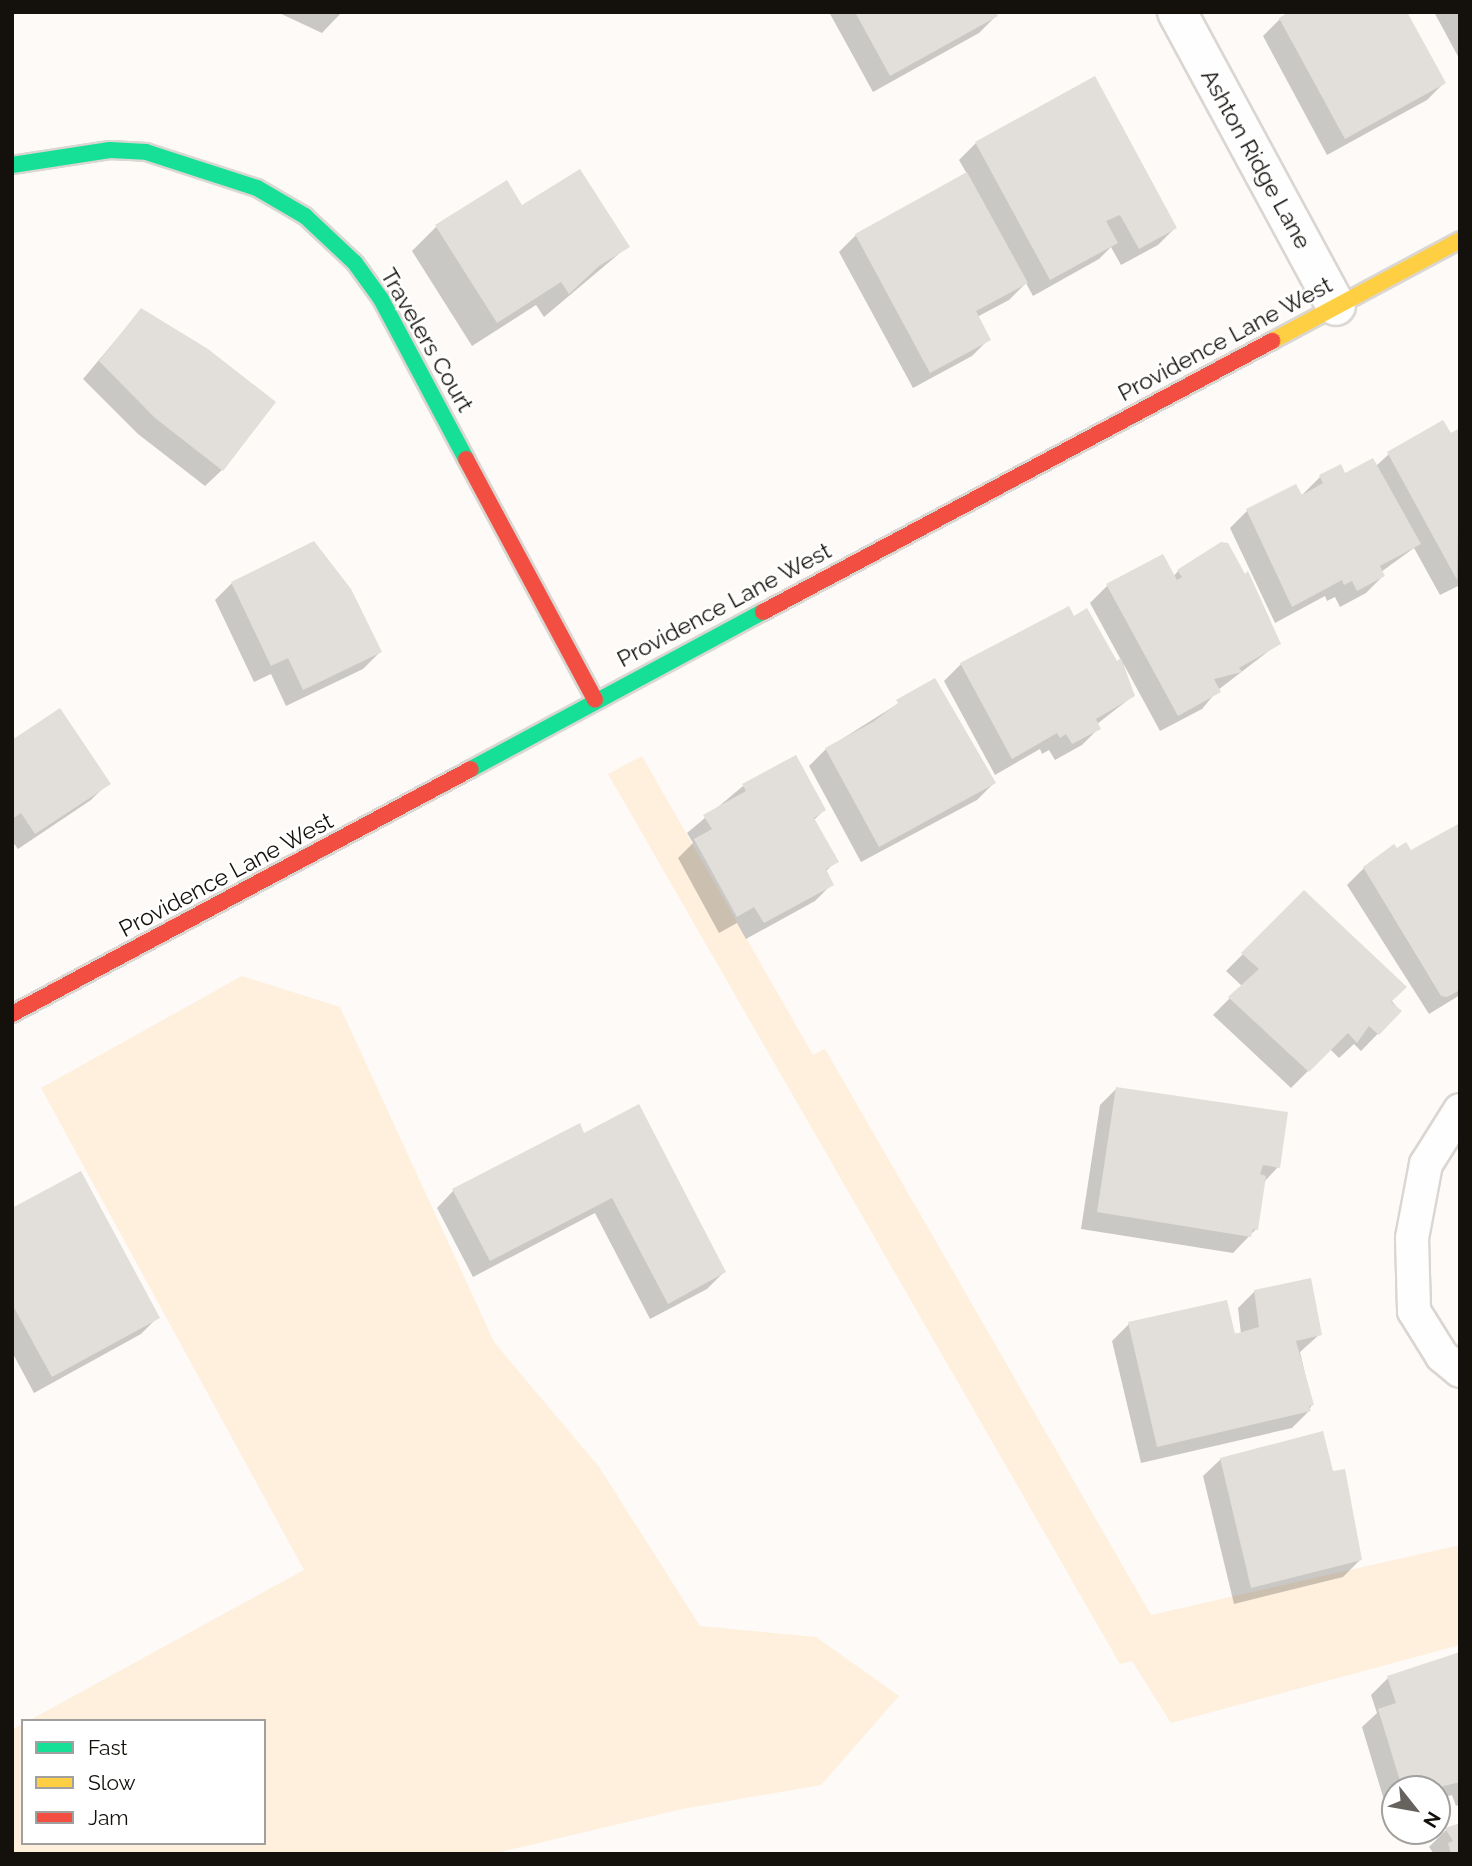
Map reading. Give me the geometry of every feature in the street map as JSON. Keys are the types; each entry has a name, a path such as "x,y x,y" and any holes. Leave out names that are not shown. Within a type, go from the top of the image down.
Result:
{"street":[{"name":"Ashton Ridge Lane","path":"1177,12 1336,306"},
{"name":"Travelers Court","path":"12,165 110,150 146,152 223,174 304,216 355,263 381,299 595,700"},
{"name":"Providence Lane West","path":"12,1014 1460,240"}],"lane":[{"path":"1460,1110 1426,1164 1412,1238 1414,1311 1442,1356 1460,1371"}],"shaded area":[{"path":"642,756 813,1055 825,1049 1151,1615 1460,1545 1460,1645 1171,1723 1132,1661 1120,1664 608,774"},
{"path":"242,976 340,1007 494,1342 599,1467 700,1626 816,1637 899,1696 821,1785 682,1809 492,1854 12,1854 12,1729 21,1725 21,1845 266,1845 266,1719 32,1719 304,1570 41,1088"}],"building":[{"path":"855,12 996,12 998,16 890,76"},
{"path":"1289,12 1407,12 1446,83 1345,139 1279,18"},
{"path":"1095,76 1177,228 1139,249 1120,215 1106,221 1118,243 1050,280 975,142"},
{"path":"580,169 630,247 599,266 569,294 561,282 497,323 435,225 507,180 522,205"},
{"path":"967,172 1028,283 976,311 991,340 930,373 855,234"},
{"path":"141,308 208,349 276,402 223,471 155,418 99,361"},
{"path":"1443,420 1451,433 1460,428 1457,580 1387,452"},
{"path":"1373,458 1421,544 1380,566 1385,576 1357,591 1352,581 1344,585 1342,580 1292,607 1246,509 1296,484 1302,495 1323,483 1319,475 1341,464 1345,473"},
{"path":"314,541 351,589 382,652 303,690 288,658 271,666 231,582"},
{"path":"1221,542 1228,543 1245,574 1248,571 1281,644 1239,668 1242,672 1214,679 1221,692 1178,716 1106,584 1163,554 1177,580 1182,577 1177,570"},
{"path":"1069,606 1074,616 1087,608 1117,661 1121,658 1135,696 1096,719 1101,729 1072,744 1066,734 1060,738 1057,733 1012,759 960,663"},
{"path":"935,678 996,783 879,847 825,748 873,722 898,703 896,700"},
{"path":"60,708 111,784 35,834 21,813 12,819 12,740"},
{"path":"796,755 826,810 814,818 839,862 826,869 834,885 764,923 754,907 737,917 694,839 712,829 703,815 746,791 742,784"},
{"path":"1460,823 1460,990 1447,997 1441,996 1363,867 1394,844 1397,848 1406,842 1411,850"},
{"path":"1304,890 1407,987 1391,1002 1402,1011 1379,1035 1369,1026 1357,1043 1348,1033 1309,1072 1228,997 1259,969 1241,953"},
{"path":"1116,1087 1288,1112 1280,1168 1263,1165 1260,1174 1266,1176 1258,1230 1253,1229 1251,1237 1097,1212"},
{"path":"639,1104 726,1272 668,1304 612,1198 490,1261 452,1189 580,1123 584,1133"},
{"path":"81,1171 160,1318 52,1377 12,1304 12,1208"},
{"path":"1311,1278 1322,1335 1296,1341 1314,1405 1309,1406 1311,1411 1157,1447 1128,1322 1227,1300 1235,1334 1259,1327 1254,1290"},
{"path":"1323,1431 1333,1471 1345,1469 1362,1560 1251,1588 1220,1458"},
{"path":"1460,1652 1460,1782 1451,1784 1451,1775 1398,1775 1378,1709 1396,1703 1387,1676"},
{"path":"1460,1823 1460,1854 1451,1854 1449,1845 1453,1841 1451,1826"}],"traffic: fast":[{"path":"12,165 110,150 146,152 257,188 305,216 355,263 381,299 466,459"},
{"path":"471,769 763,612"}],"traffic: slow":[{"path":"1272,341 1460,240"}],"traffic: jam":[{"path":"763,612 1272,341"},
{"path":"466,459 595,700"},
{"path":"12,1014 471,769"}]}
